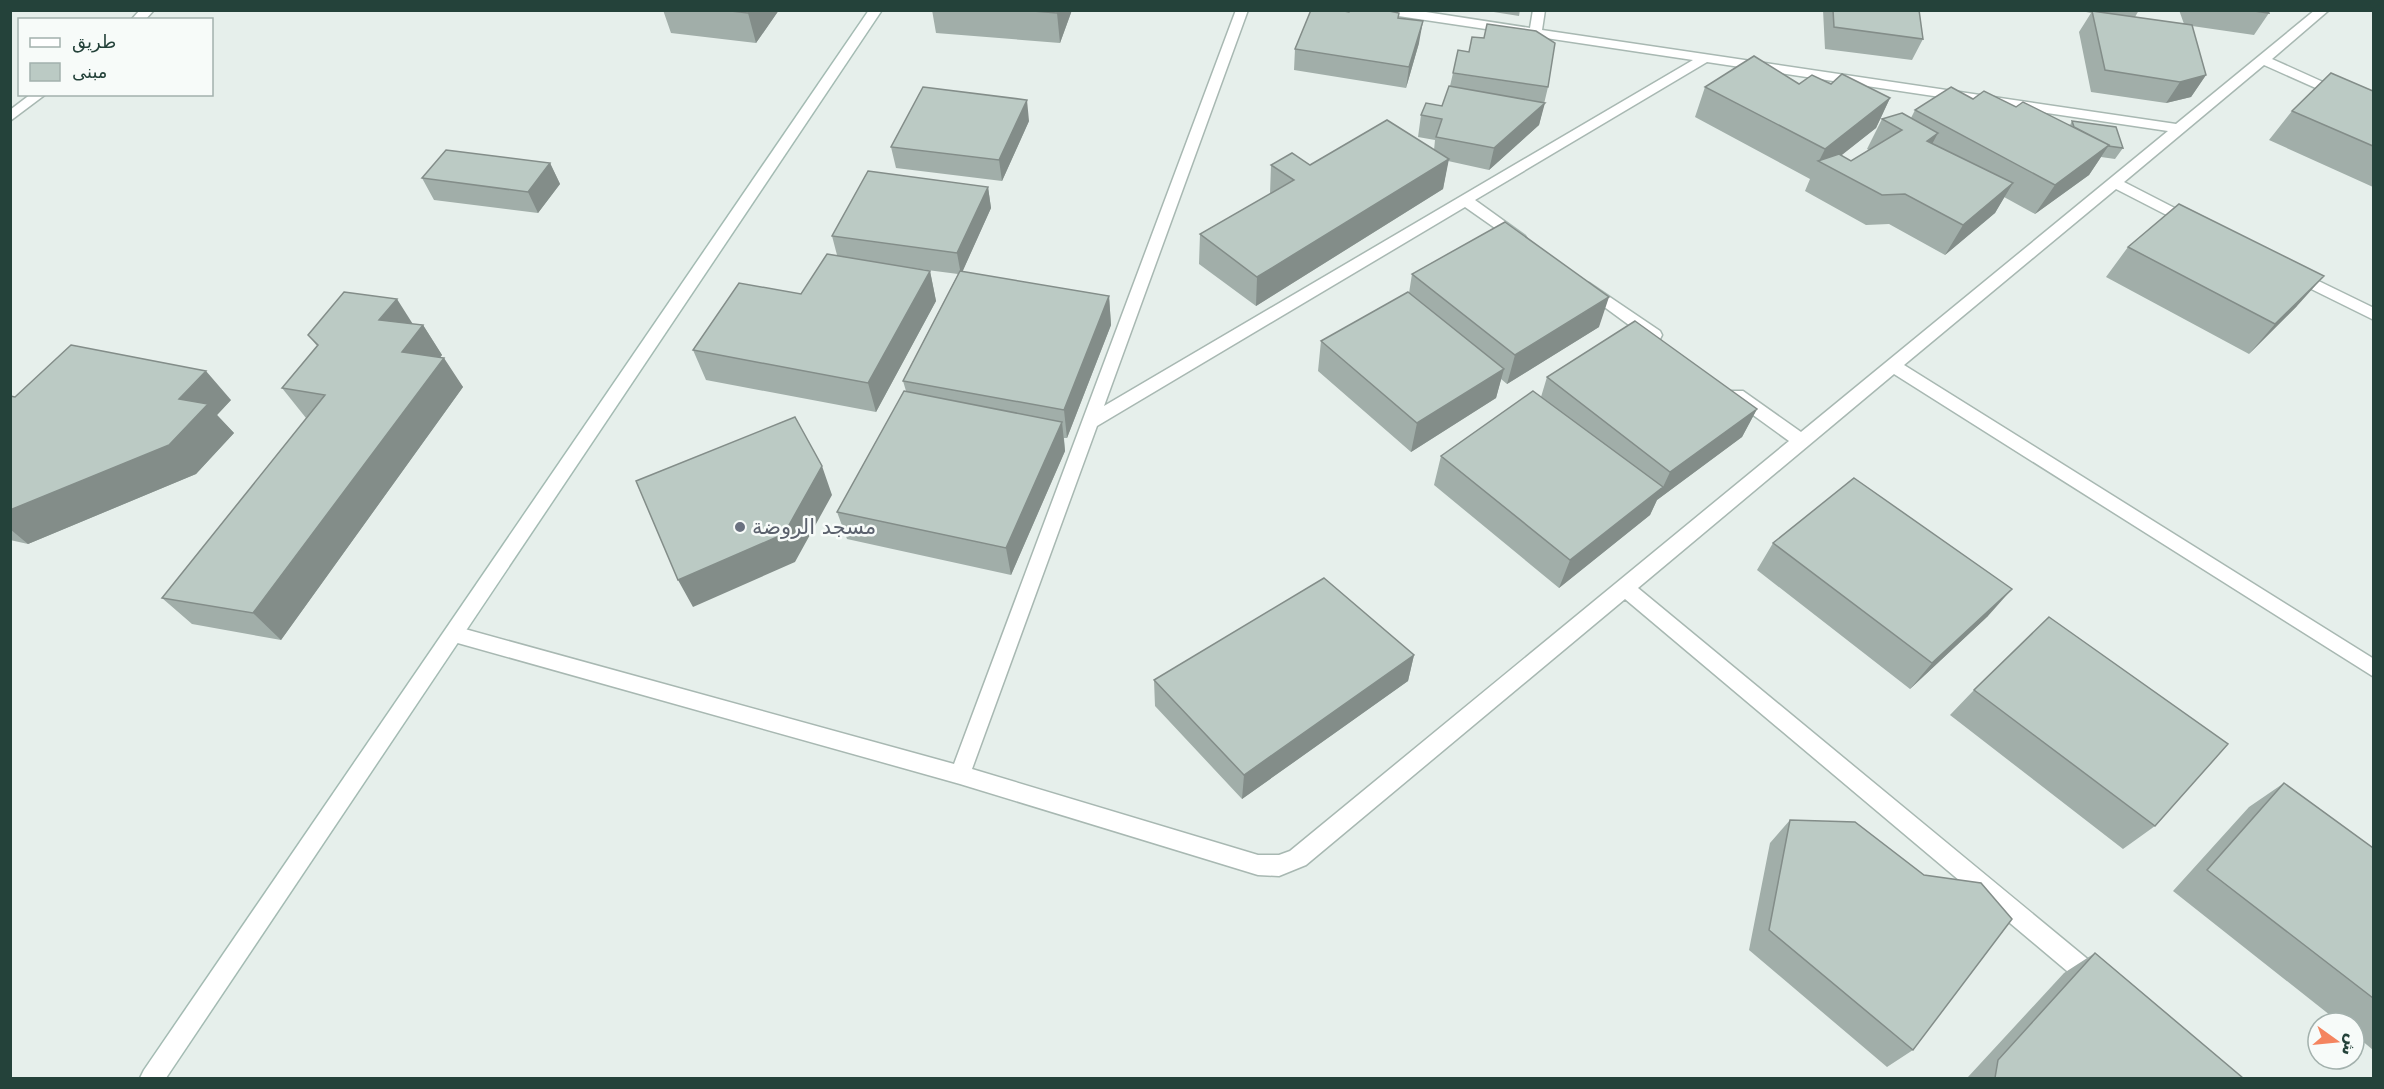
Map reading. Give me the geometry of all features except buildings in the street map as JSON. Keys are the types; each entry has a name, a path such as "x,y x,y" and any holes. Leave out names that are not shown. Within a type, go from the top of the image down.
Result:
{"street":[{"path":"152,1078 876,10"},
{"path":"960,776 1242,10"},
{"path":"1385,10 2181,129"},
{"path":"1534,33 1539,10"},
{"path":"454,634 960,776 1258,865 1272,868 1286,864 1307,851 1623,587 2323,10"},
{"path":"1090,422 1706,58"},
{"path":"2263,60 2373,110"},
{"path":"10,117 37,96"},
{"path":"2115,183 2208,231"},
{"path":"1465,200 1532,248"},
{"path":"2280,267 2373,315"},
{"path":"1580,282 1666,344"},
{"path":"1893,366 2373,669"},
{"path":"1724,386 1801,441"},
{"path":"1623,587 2112,994"}],"place":[{"name":"مسجد الروضة","path":"740,527"}]}
